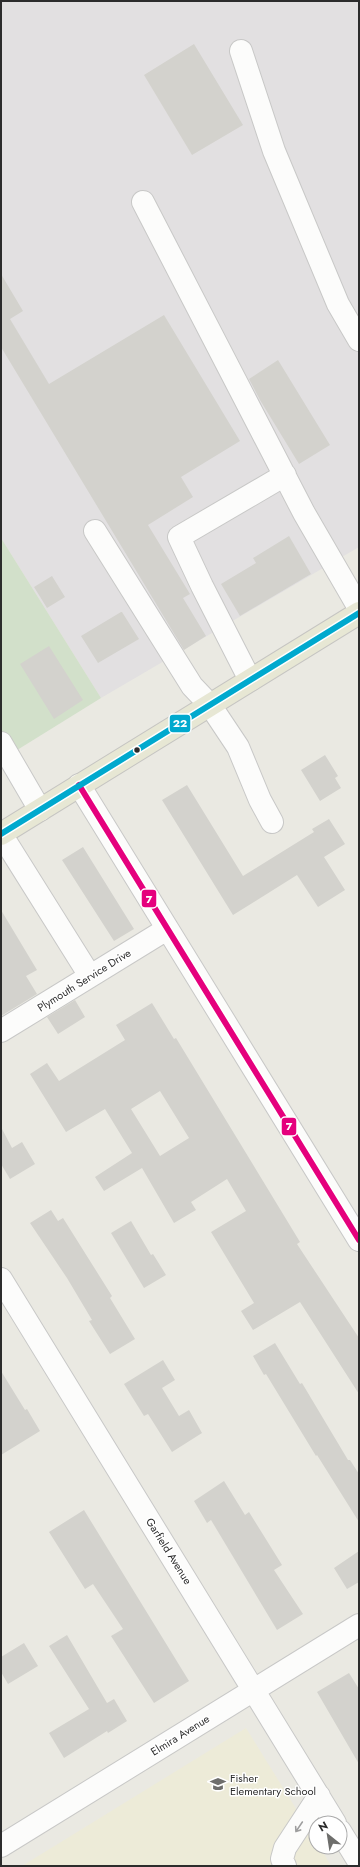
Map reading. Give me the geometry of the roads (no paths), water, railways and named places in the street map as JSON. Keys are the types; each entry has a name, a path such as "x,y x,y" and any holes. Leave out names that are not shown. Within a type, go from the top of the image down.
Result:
{"main road":[{"path":"1,834 359,613"}],"street":[{"path":"241,51 274,151 338,304 359,340"},
{"path":"143,202 304,513 359,608"},
{"path":"250,680 179,537 284,475"},
{"path":"95,531 192,686 210,705 238,746 260,800 272,822"},
{"path":"1,743 40,810"},
{"path":"79,785 359,1240"},
{"path":"1,834 90,976"},
{"name":"Plymouth Service Drive","path":"1,1031 167,929"},
{"name":"Garfield Avenue","path":"1,1280 330,1815"},
{"name":"Elmira Avenue","path":"1,1846 359,1625"},
{"path":"285,1866 282,1859 285,1848 319,1796"},
{"path":"348,1844 359,1862"}],"place":[{"name":"Fisher Elementary School","path":"218,1784"}]}
